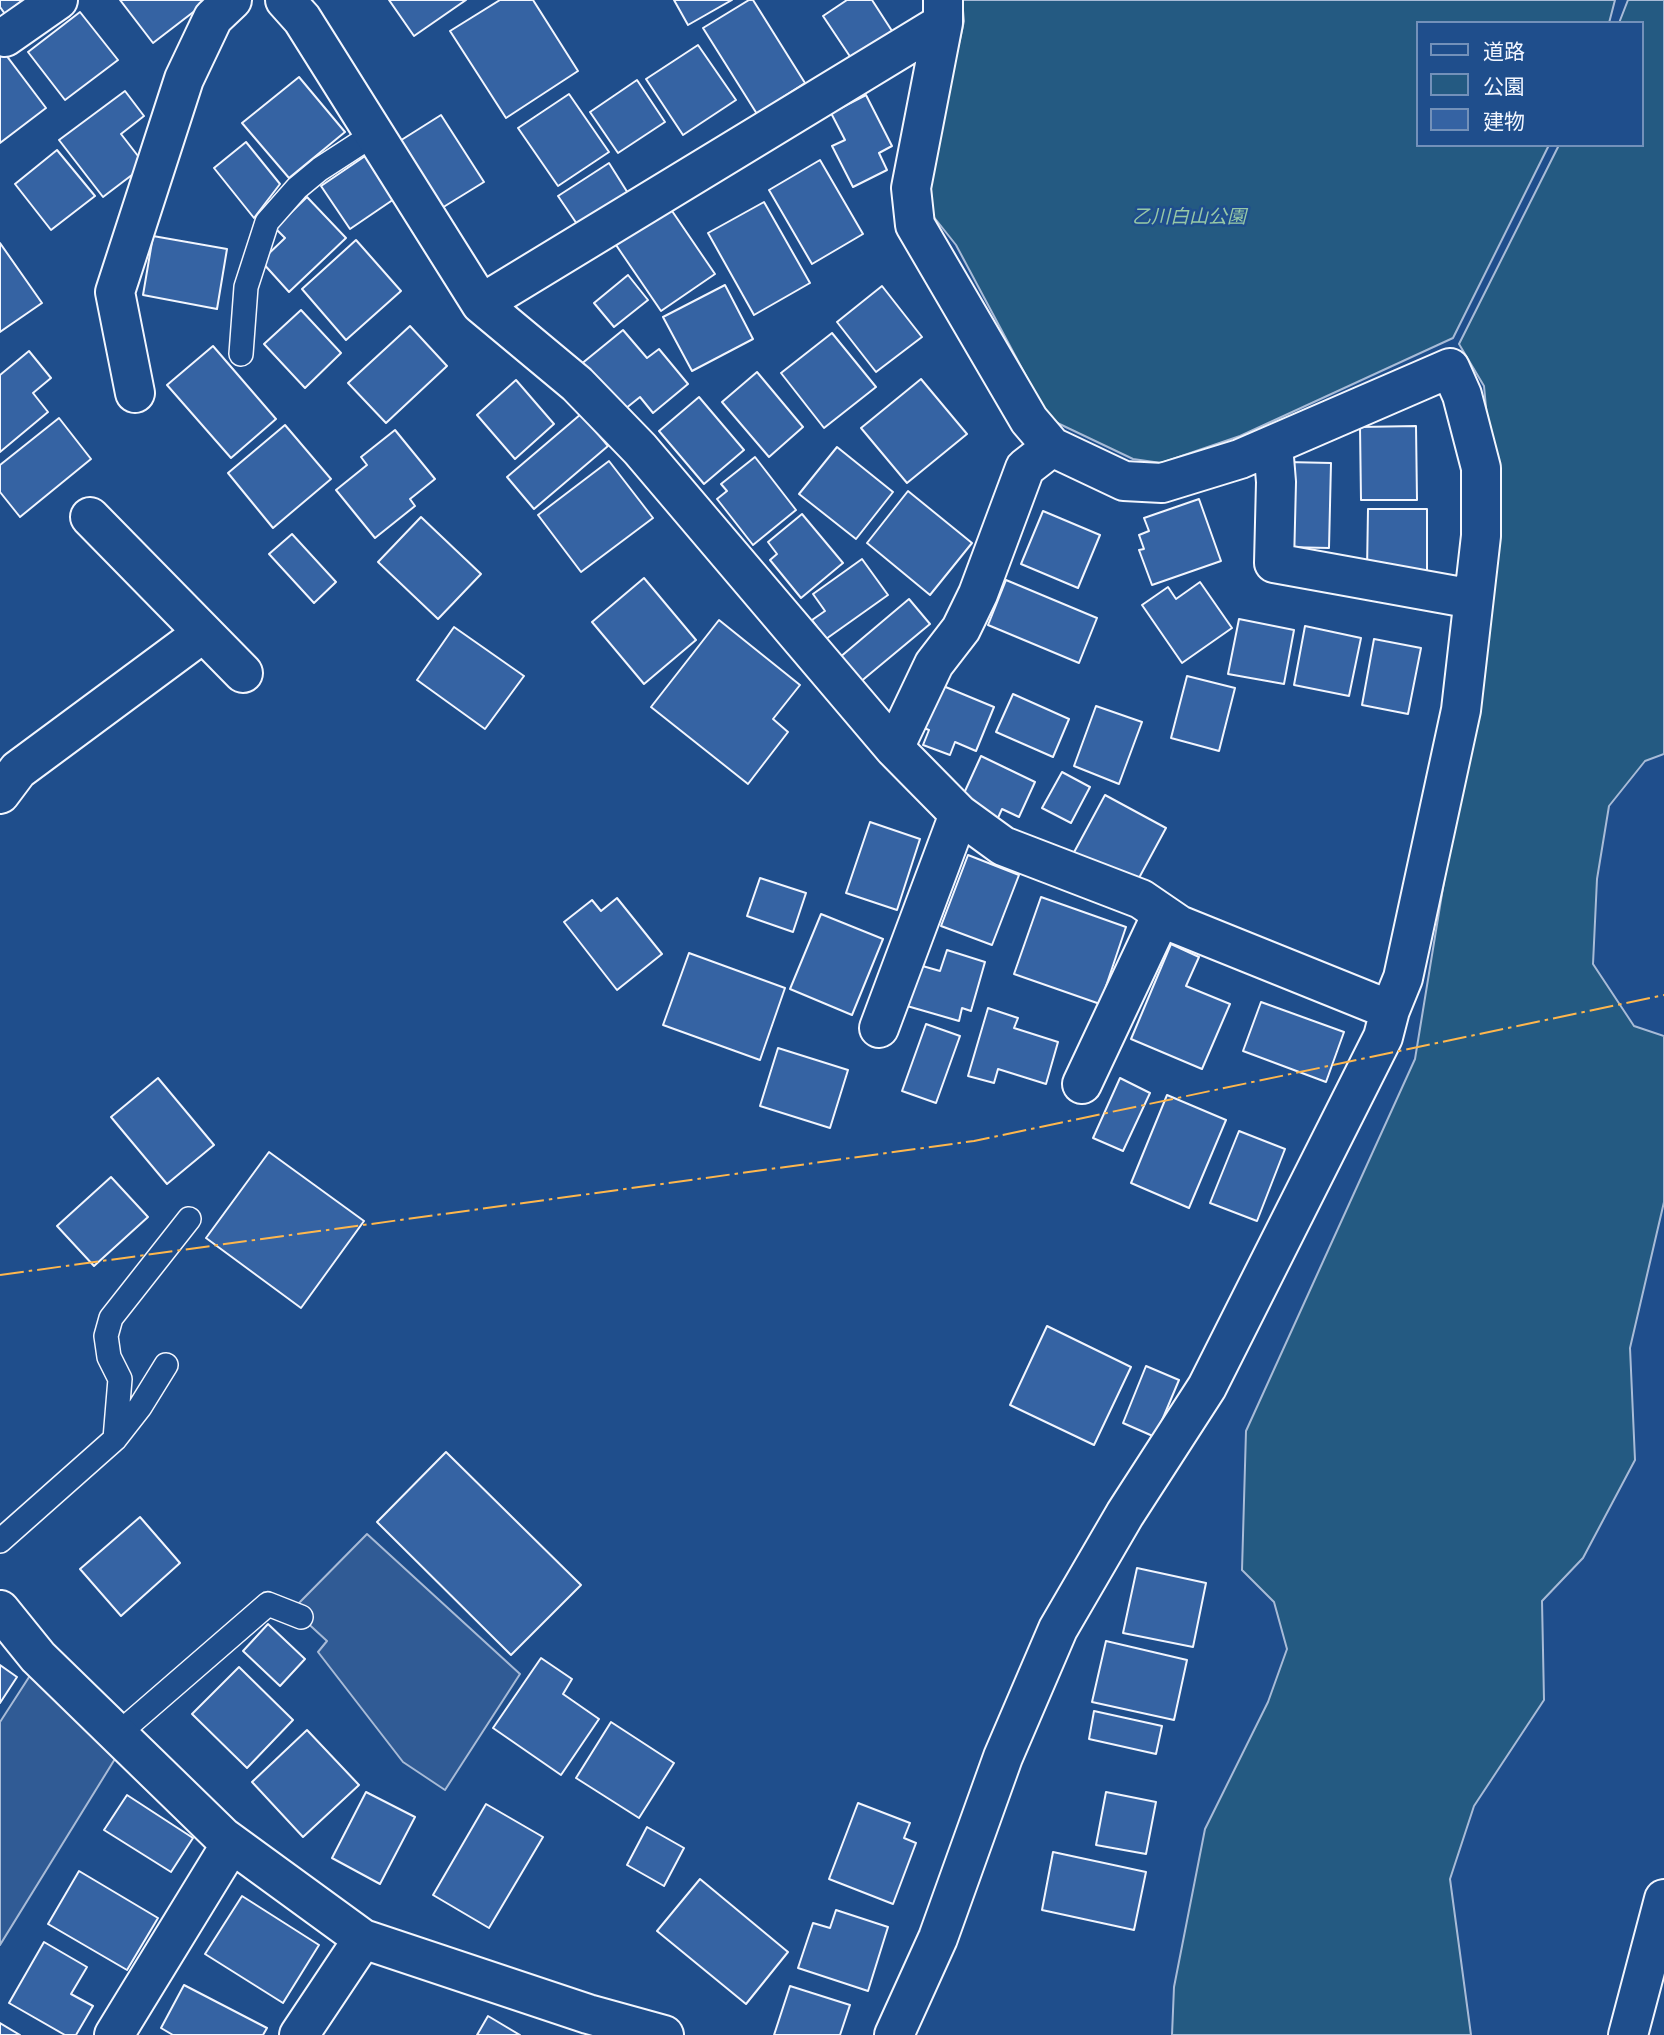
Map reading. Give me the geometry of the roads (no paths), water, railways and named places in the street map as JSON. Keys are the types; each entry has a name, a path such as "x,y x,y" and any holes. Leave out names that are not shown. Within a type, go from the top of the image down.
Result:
{"street":[{"path":"5,37 58,0"},
{"path":"135,393 115,292 184,79 213,18 232,0"},
{"path":"285,0 302,19 481,304 578,384 640,449 894,748 959,814 1003,846 1141,899 1179,925 1390,1010"},
{"path":"481,304 943,12"},
{"path":"894,2035 938,1938 1003,1757 1058,1629 1125,1514 1207,1387 1383,1037 1390,1010 1404,978 1461,710 1481,536 1480,468 1462,395 1450,368 1240,460 1162,483 1124,481 1052,447 1029,421 915,225 911,188 943,12"},
{"path":"1273,444 1276,482 1274,563 1473,598"},
{"path":"894,748 934,664 961,629 978,594 1025,468 1052,447"},
{"path":"90,517 243,673"},
{"path":"6,771 203,633"},
{"path":"879,1028 959,814"},
{"path":"1082,1084 1162,914"},
{"path":"0,1609 38,1657 231,1844 363,1939 588,2014 664,2035"},
{"path":"114,2035 231,1844"},
{"path":"1628,2035 1664,1899"},
{"path":"299,2035 363,1939"}],"lane":[{"path":"241,354 246,287 267,222 297,188 320,169 374,134"},
{"path":"115,1439 120,1379 109,1357 106,1336 111,1318 189,1219"},
{"path":"0,1541 115,1439 140,1407 166,1365"},
{"path":"118,1734 268,1604 301,1617"}],"park label":[{"name":"乙川白山公園","path":"1189,218"}]}
